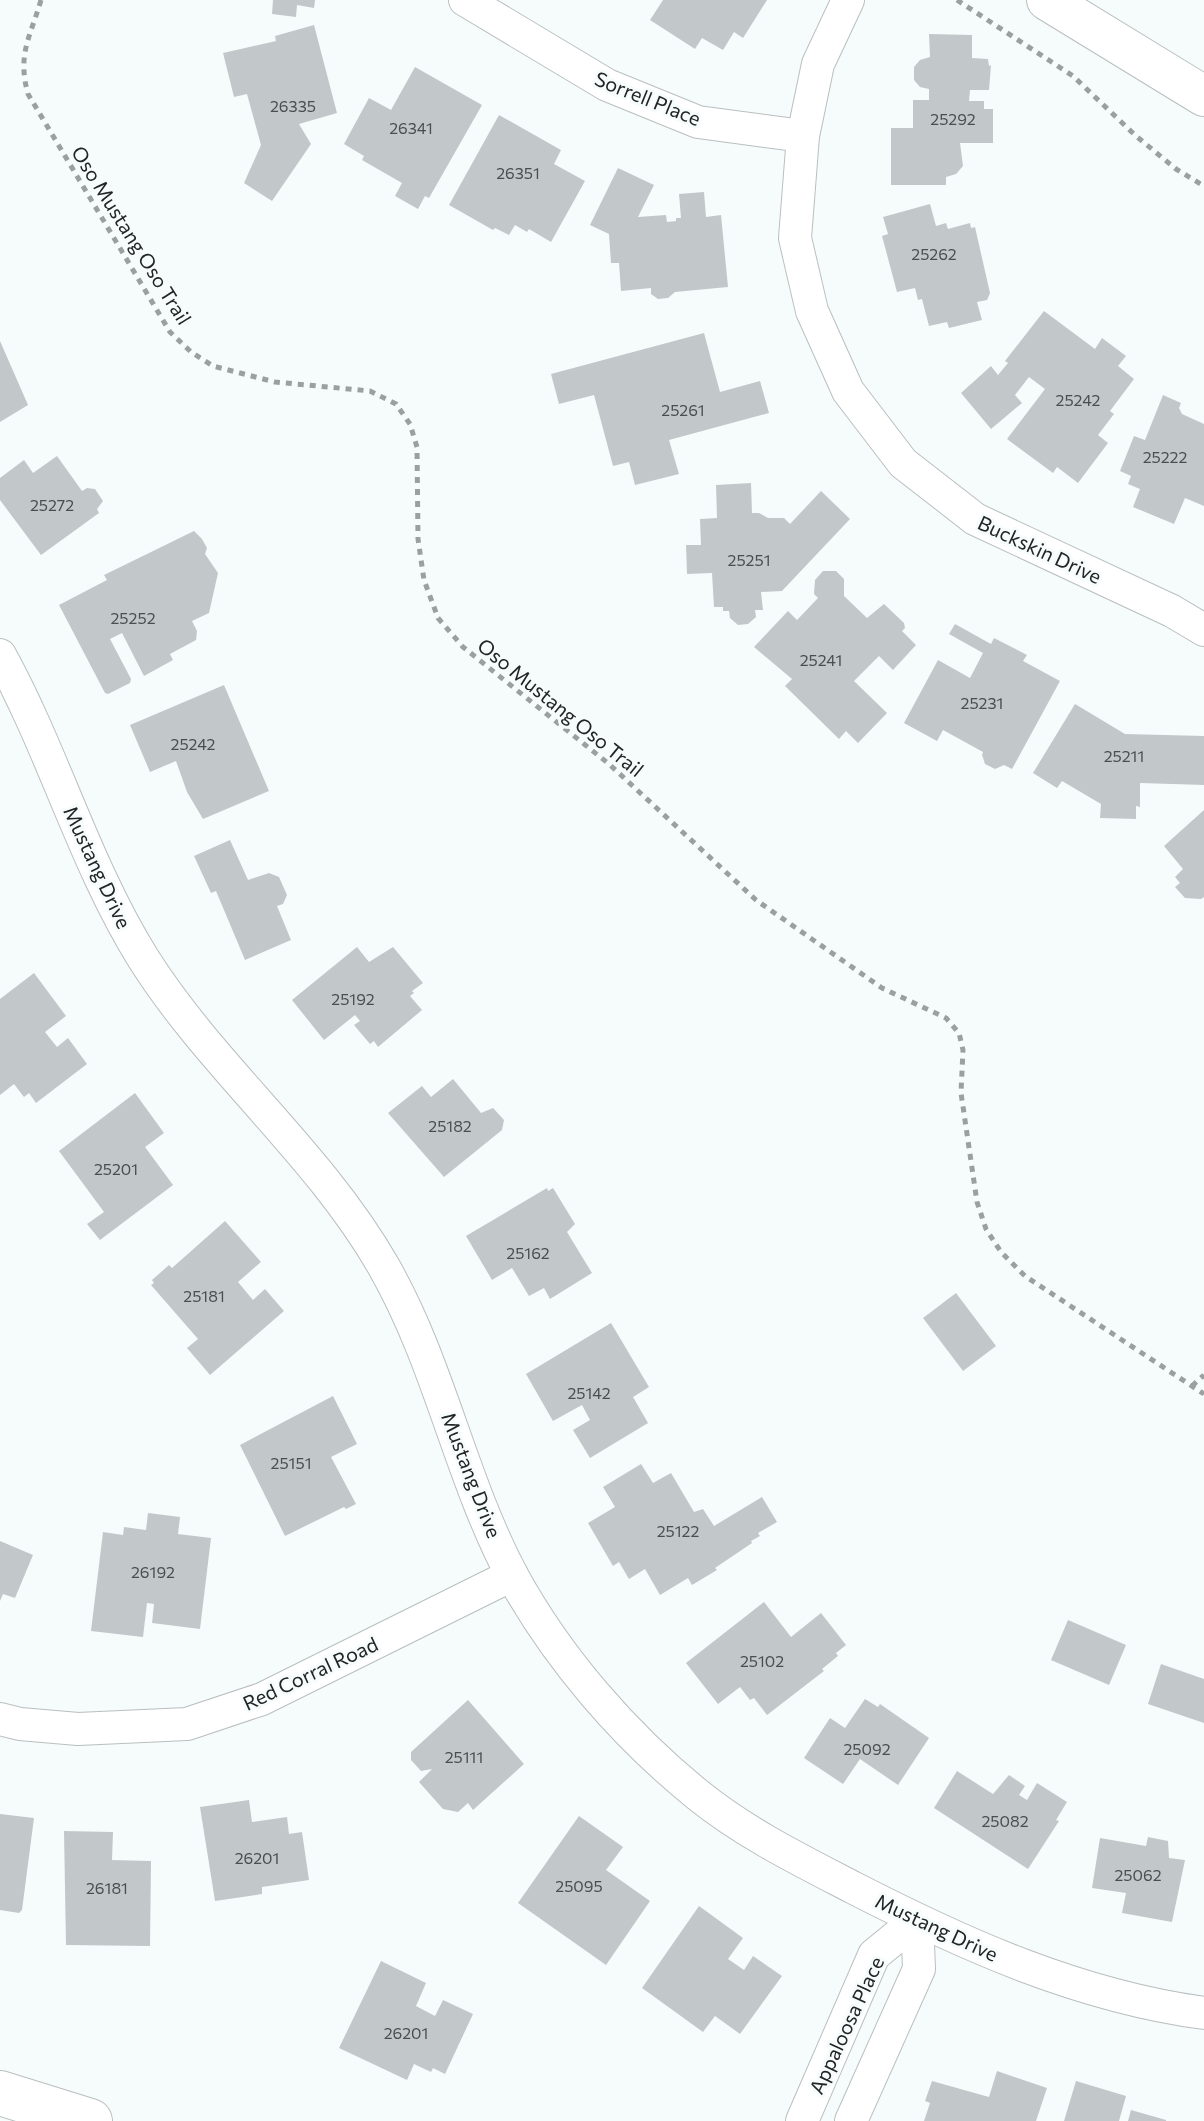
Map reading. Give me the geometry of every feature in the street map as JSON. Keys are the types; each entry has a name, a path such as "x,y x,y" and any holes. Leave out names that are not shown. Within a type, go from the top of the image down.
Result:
{"main road":[{"path":"0,2093 90,2121"}],"street":[{"name":"Sorrell Place","path":"465,0 607,85 698,122 803,136"},
{"name":"Buckskin Drive","path":"848,0 818,64 803,136 795,238 812,311 848,391 903,463 975,519 1172,611 1204,630"},
{"path":"1047,0 1204,96"},
{"name":"Mustang Drive","path":"0,655 25,701 106,893 144,960 191,1025 339,1199 385,1268 424,1349 482,1505 512,1575 550,1637 621,1725 699,1796 771,1845 917,1920 1076,1986 1168,2008 1204,2013"},
{"name":"Red Corral Road","path":"0,1719 20,1724 78,1729 187,1724 262,1699 512,1575"},
{"path":"851,2121 919,1969 917,1920"},
{"name":"Appaloosa Place","path":"802,2121 874,1955 917,1920"}],"path":[{"name":"Oso Mustang Oso Trail","path":"41,0 21,71 28,94 170,332 191,352 213,366 275,382 370,391 396,404 410,424 417,447 418,539 424,580 438,618 463,647 609,764 756,900 882,988 946,1018 959,1033 963,1050 961,1093 977,1202 986,1229 1001,1252 1025,1276 1204,1394"},
{"path":"957,0 1073,76 1146,145 1204,186"},
{"path":"1192,1386 1204,1375"}],"building":[{"path":"273,0 315,0 314,8 297,5 296,17 272,14"},
{"path":"663,0 767,0 743,38 734,32 723,50 702,38 695,49 650,20"},
{"path":"314,25 337,113 299,124 311,144 272,201 244,183 261,145 247,94 234,97 223,53 276,41 275,36"},
{"path":"929,34 972,35 972,58 988,59 991,65 989,90 970,90 969,101 984,101 984,109 993,109 993,143 960,143 963,166 956,174 946,177 946,185 891,185 891,128 913,128 913,100 929,100 929,89 920,87 914,80 914,67 920,60 930,57"},
{"path":"415,67 482,105 429,198 425,196 418,209 395,196 402,183 362,160 364,156 344,144 369,98 391,110"},
{"path":"499,115 561,150 554,164 585,181 551,242 515,225 509,235 495,228 493,230 449,205"},
{"path":"618,168 654,185 638,217 666,215 667,222 676,221 676,218 681,218 679,194 704,192 706,217 721,215 728,287 675,292 668,298 658,299 651,294 651,288 621,291 619,263 611,263 609,234 590,225"},
{"path":"930,204 936,226 946,223 948,229 970,223 971,228 975,227 990,293 987,300 977,302 982,320 949,328 947,322 929,326 922,299 918,300 915,288 897,292 882,236 888,234 883,217"},
{"path":"1044,311 1095,349 1102,338 1126,356 1118,366 1134,379 1110,411 1114,414 1098,435 1108,443 1078,483 1057,467 1053,473 1007,439 1045,389 1029,377 1015,395 1022,403 991,429 961,393 991,366 998,375 1008,363 1005,361"},
{"path":"704,333 720,392 760,381 769,413 669,440 679,474 635,485 629,462 613,466 594,395 559,404 551,374"},
{"path":"0,341 28,405 0,422"},
{"path":"1163,395 1181,403 1179,408 1182,414 1204,424 1204,506 1185,498 1174,524 1133,507 1140,489 1128,484 1131,476 1120,471 1134,436 1145,440"},
{"path":"57,456 82,491 95,489 103,501 97,509 99,513 41,555 0,500 0,478 24,460 33,473"},
{"path":"751,483 752,513 768,518 784,518 790,524 821,491 850,519 782,591 761,592 763,610 755,610 756,617 748,624 738,625 730,618 729,611 714,607 712,573 687,574 686,545 701,545 700,519 717,518 716,485"},
{"path":"194,531 202,539 207,548 205,554 218,573 209,613 192,621 197,631 196,640 170,654 173,660 144,676 122,633 110,639 131,679 130,683 105,693 59,605 107,580 104,575"},
{"path":"823,571 836,571 844,579 844,596 867,618 884,604 904,623 902,631 916,645 893,670 879,656 854,681 887,713 858,743 846,731 839,739 785,686 792,679 754,647 788,611 797,620 818,598 814,594 815,580"},
{"path":"955,624 991,644 994,638 1027,655 1023,661 1060,681 1012,769 1004,765 995,769 985,764 983,752 943,730 937,741 904,723 938,660 970,678 983,653 949,634"},
{"path":"224,685 269,791 203,819 187,792 176,761 150,772 130,725"},
{"path":"1075,704 1125,734 1204,736 1204,785 1140,783 1140,807 1136,806 1136,819 1100,818 1101,804 1062,781 1057,788 1033,773"},
{"path":"1204,810 1204,897 1185,898 1175,887 1180,883 1175,877 1183,869 1164,846"},
{"path":"230,840 248,880 269,873 279,877 287,895 283,904 277,906 291,940 245,960 216,891 211,893 194,856"},
{"path":"357,947 369,962 393,947 423,983 410,996 422,1010 378,1047 374,1041 370,1044 354,1025 360,1021 355,1015 324,1040 292,1000"},
{"path":"34,973 66,1016 45,1032 57,1047 68,1038 87,1064 36,1103 29,1093 24,1097 14,1084 0,1095 0,999"},
{"path":"453,1079 481,1113 493,1108 504,1120 502,1130 444,1177 388,1113 422,1086 431,1097"},
{"path":"135,1093 164,1133 145,1147 173,1185 100,1240 87,1224 104,1212 59,1151"},
{"path":"547,1188 548,1191 553,1188 575,1224 567,1232 592,1273 550,1299 544,1288 529,1296 512,1268 492,1280 466,1236"},
{"path":"225,1221 261,1262 238,1282 253,1300 265,1289 284,1311 210,1375 187,1348 198,1339 151,1285 154,1283 152,1280 169,1265 172,1268"},
{"path":"956,1293 996,1346 963,1371 923,1318"},
{"path":"611,1323 649,1387 633,1397 648,1423 590,1458 573,1430 590,1420 582,1405 553,1421 526,1374"},
{"path":"333,1396 357,1444 331,1457 356,1504 285,1536 240,1445"},
{"path":"641,1464 653,1483 671,1473 694,1512 703,1509 714,1526 762,1497 777,1522 758,1533 760,1536 715,1568 717,1570 692,1585 688,1578 660,1595 645,1569 629,1579 619,1562 613,1566 588,1523 615,1507 603,1487"},
{"path":"148,1513 180,1517 178,1534 211,1538 200,1629 152,1623 154,1604 147,1603 143,1637 91,1631 103,1532 123,1535 124,1527 146,1530"},
{"path":"0,1541 33,1555 15,1598 3,1594 0,1601"},
{"path":"764,1602 791,1637 821,1613 846,1645 822,1669 824,1671 767,1715 754,1698 750,1700 740,1687 718,1704 686,1663"},
{"path":"1068,1620 1126,1645 1109,1685 1051,1660"},
{"path":"1161,1664 1204,1679 1204,1723 1148,1704"},
{"path":"865,1699 878,1707 880,1704 929,1738 898,1785 860,1759 843,1784 804,1758 830,1718 845,1728"},
{"path":"468,1700 524,1764 473,1810 468,1803 458,1812 443,1809 419,1782 432,1769 421,1771 411,1760 411,1752"},
{"path":"957,1771 993,1794 1009,1775 1025,1786 1019,1795 1027,1800 1037,1783 1067,1802 1056,1820 1059,1821 1028,1869 934,1808"},
{"path":"249,1800 252,1822 287,1817 289,1834 302,1832 309,1880 262,1887 262,1894 215,1901 200,1807"},
{"path":"0,1814 34,1818 22,1910 19,1913 0,1910"},
{"path":"579,1816 623,1847 606,1870 650,1901 606,1965 518,1903"},
{"path":"64,1831 113,1832 112,1860 151,1861 150,1946 66,1945"},
{"path":"1148,1837 1168,1841 1169,1858 1185,1860 1172,1922 1122,1913 1126,1893 1092,1888 1100,1838 1146,1846"},
{"path":"699,1906 743,1938 728,1959 744,1970 753,1956 782,1976 740,2034 715,2016 703,2032 642,1988"},
{"path":"381,1961 426,1983 416,2006 435,2016 443,2000 473,2014 445,2074 414,2064 407,2080 339,2048"},
{"path":"997,2071 1047,2088 1036,2121 924,2121 930,2103 925,2101 932,2081 989,2097"},
{"path":"1076,2081 1126,2096 1119,2121 1064,2121"},
{"path":"1131,2110 1166,2120 1166,2121 1128,2121"}]}
